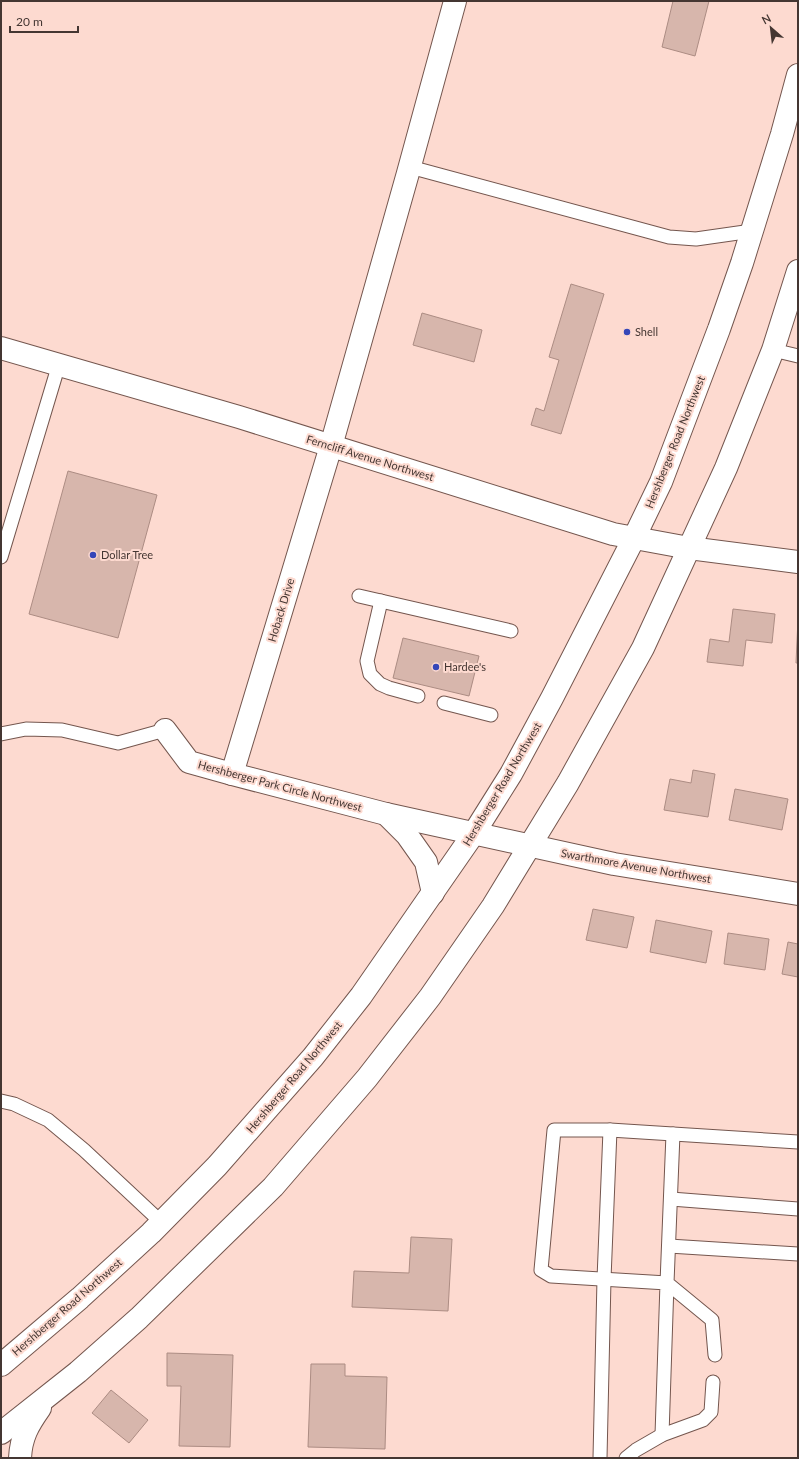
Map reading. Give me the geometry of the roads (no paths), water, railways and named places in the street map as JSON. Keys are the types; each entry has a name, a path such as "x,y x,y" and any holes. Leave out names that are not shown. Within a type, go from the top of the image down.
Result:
{"main road":[{"name":"Hoback Drive","path":"232,774 331,446 410,167 455,1"},
{"name":"Hershberger Road Northwest","path":"1,1365 80,1298 161,1222 216,1166 313,1057 361,996 474,833 510,774 552,698 661,482 720,329 752,231 798,75"},
{"path":"1,1432 78,1372 139,1318 273,1187 367,1078 430,998 493,906 530,846 568,783 643,648 726,468 794,298 798,271"},
{"name":"Ferncliff Avenue Northwest","path":"1,348 231,415 614,534 689,548 798,562"},
{"name":"Hershberger Park Circle Northwest","path":"165,730 190,762 386,814 474,833"},
{"path":"386,814 407,835 426,862 433,893"},
{"name":"Swarthmore Avenue Northwest","path":"474,833 614,864 798,894"},
{"path":"20,1458 21,1444 28,1426 50,1394"}],"lane":[{"path":"410,167 669,236 696,239 752,231"},
{"path":"773,350 798,356"},
{"path":"1,557 59,364"},
{"path":"359,596 511,631"},
{"path":"381,601 368,660 370,674 380,684 418,696"},
{"path":"444,703 491,715"},
{"path":"1,734 26,729 62,730 118,743 165,730"},
{"path":"1,1101 14,1104 48,1120 84,1150 161,1222"},
{"path":"715,1355 712,1320 667,1283 551,1276 541,1270 554,1130 610,1130 798,1142"},
{"path":"600,1458 604,1279 610,1130"},
{"path":"662,1435 673,1134"},
{"path":"671,1199 798,1209"},
{"path":"669,1246 798,1254"},
{"path":"626,1458 636,1450 662,1435 703,1420 710,1412 713,1382"}],"place":[{"name":"Shell","path":"627,332"},
{"name":"Dollar Tree","path":"93,555"},
{"name":"Hardee's","path":"436,667"}]}
